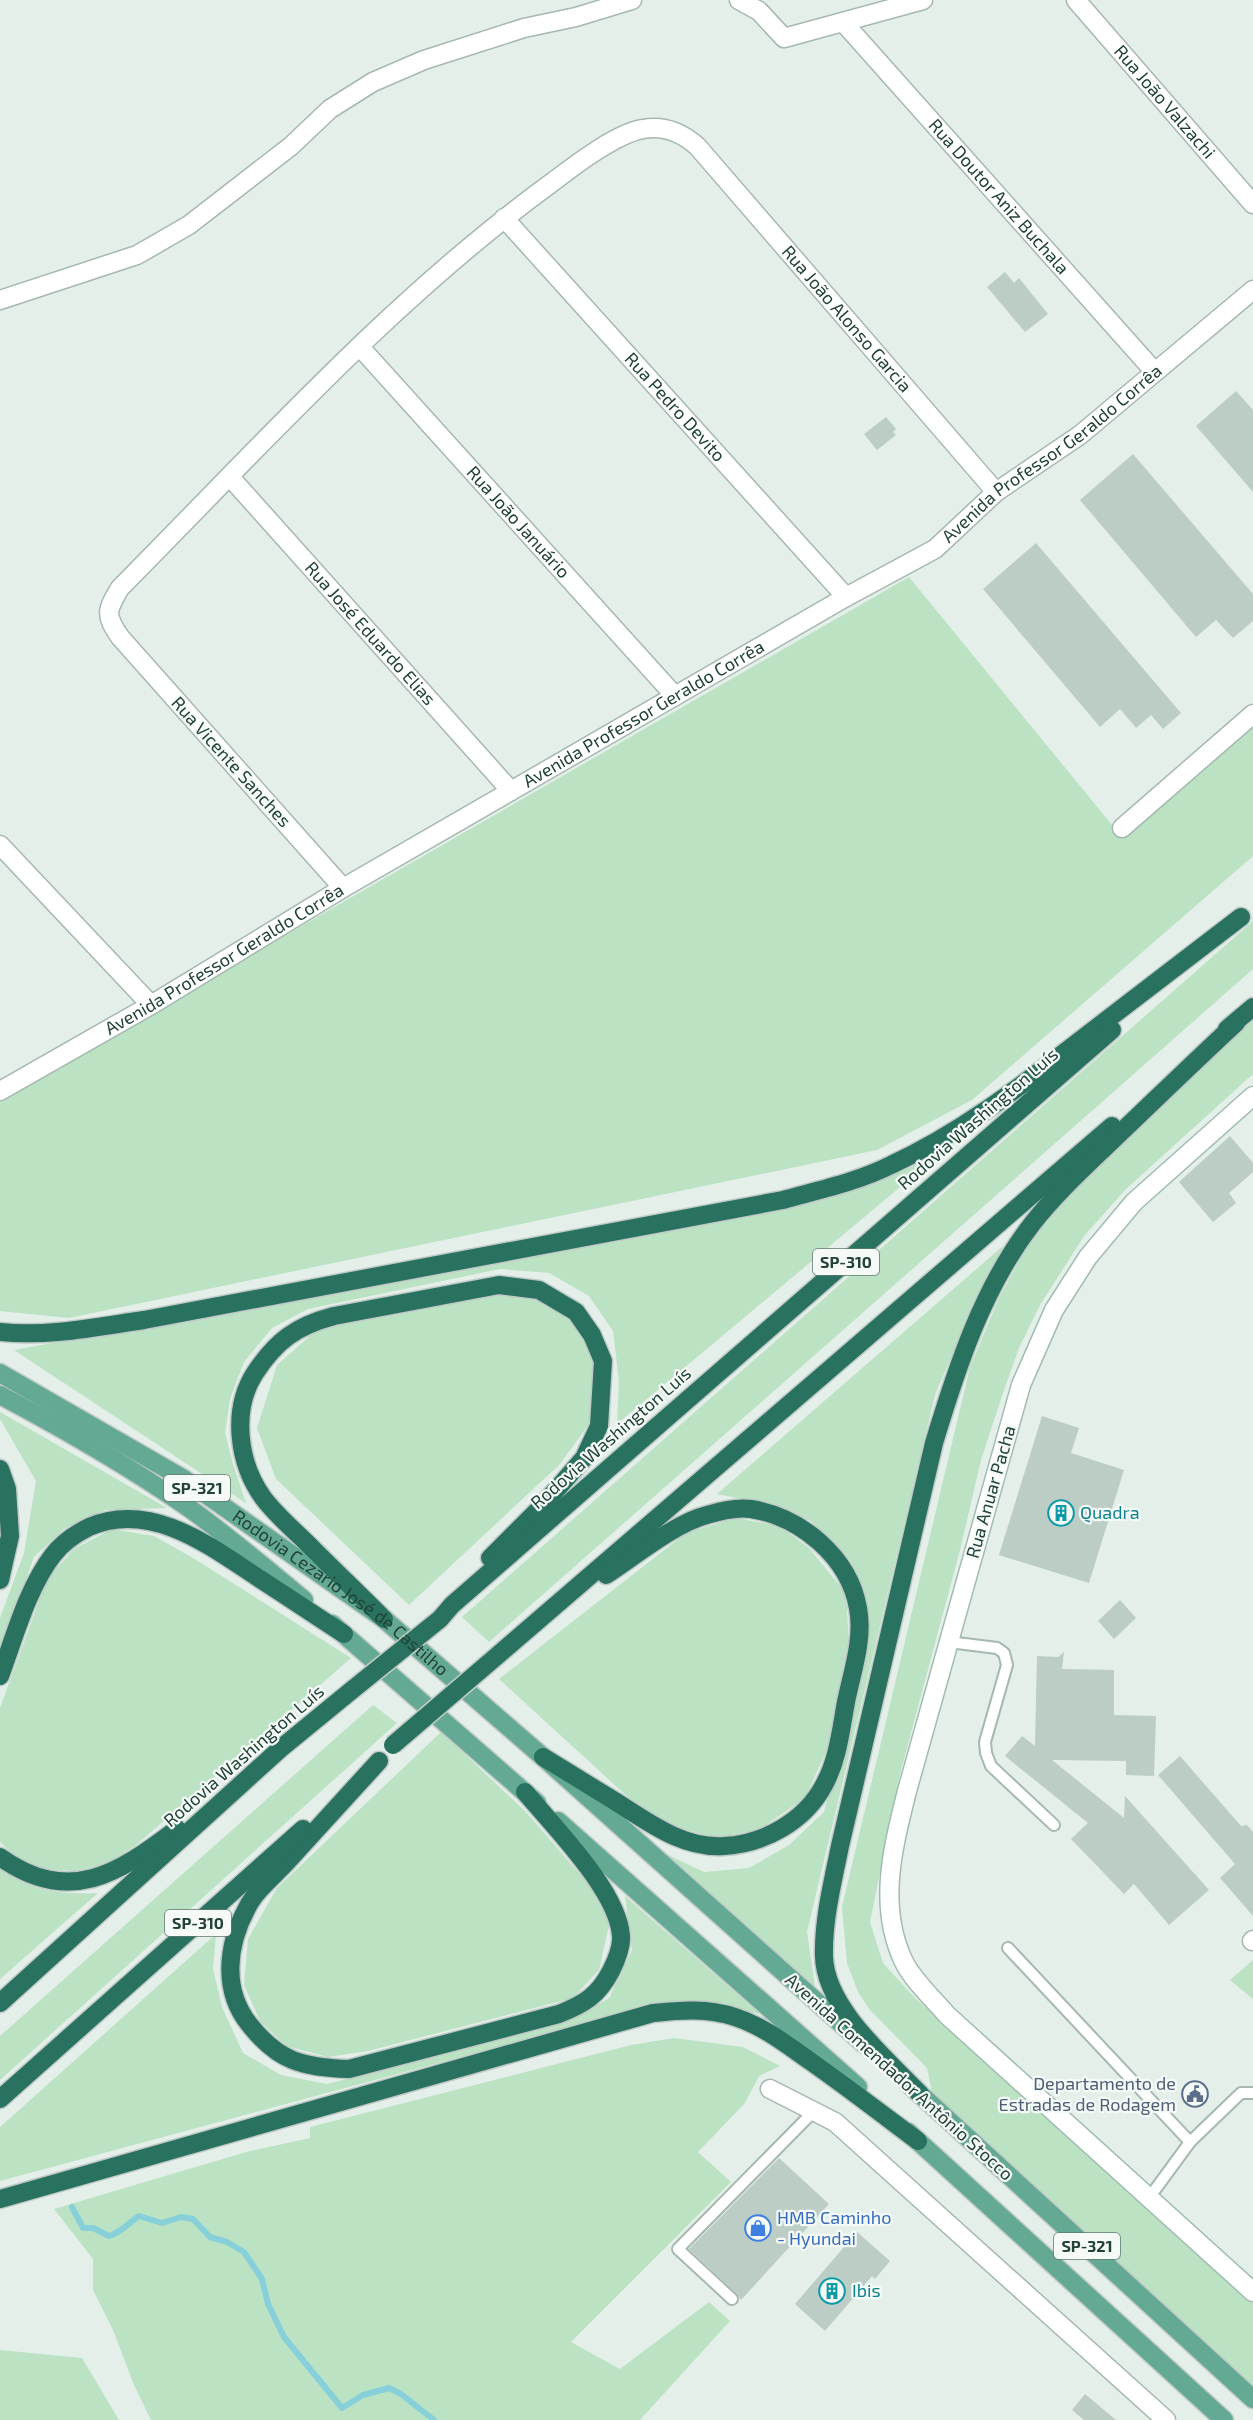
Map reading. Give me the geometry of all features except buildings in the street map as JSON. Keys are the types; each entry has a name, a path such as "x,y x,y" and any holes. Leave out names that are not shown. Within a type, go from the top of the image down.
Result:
{"highway":[{"path":"0,1332 22,1334 63,1332 144,1320 783,1200 843,1184 890,1166 968,1123 1011,1093 1247,912"},
{"name":"Rodovia Washington Luís","path":"0,2003 280,1749 446,1612 1247,912"},
{"name":"SP-310","path":"0,2099 379,1761 393,1745 1187,1061 1253,1007"},
{"path":"920,2094 851,2020 832,1991 824,1957 828,1910 840,1846 934,1443 949,1394 975,1327 1007,1262 1032,1224 1063,1188 1236,1023"},
{"path":"384,1618 263,1498 248,1469 242,1444 240,1418 248,1384 274,1347 292,1332 311,1322 402,1302 499,1285 538,1290 576,1312 592,1335 603,1361 599,1426 584,1458 544,1504 500,1547 446,1612"},
{"path":"0,1469 7,1489 10,1536 0,1580"},
{"path":"543,1757 664,1832 693,1844 723,1846 751,1842 780,1830 806,1810 824,1785 836,1755 859,1638 858,1608 851,1586 839,1563 805,1530 778,1517 750,1509 705,1515 685,1523 544,1616"},
{"path":"0,1676 37,1579 54,1553 73,1535 106,1520 131,1518 167,1525 205,1542 344,1634"},
{"path":"0,1857 18,1870 44,1880 80,1882 108,1874 153,1847 280,1749"},
{"path":"379,1761 247,1907 234,1939 228,1976 239,2011 259,2037 286,2059 318,2068 349,2069 560,2014 582,2005 602,1987 617,1959 621,1938 616,1914 602,1886 525,1792"},
{"path":"0,2199 641,2016 680,2010 716,2013 760,2027 820,2068 918,2141"}],"main road":[{"name":"Rodovia Cezario José de Castilho","path":"0,1373 184,1479 384,1618 543,1757"},
{"name":"Rodovia Cezario José de Castilho","path":"0,1395 105,1455 188,1508 243,1549 525,1792"},
{"name":"Avenida Comendador Antônio Stocco","path":"543,1757 920,2094 1253,2399"},
{"name":"Avenida Comendador Antônio Stocco","path":"525,1792 918,2141 1224,2420"}],"street":[{"path":"0,300 137,255 189,225 291,146 330,109 373,81 424,60 524,28 576,17 632,0"},
{"path":"739,0 759,10 784,38 922,0"},
{"name":"Rua João Valzachi","path":"1076,0 1253,204"},
{"name":"Rua Doutor Aniz Buchala","path":"843,22 1154,371"},
{"name":"Rua João Alonso Garcia","path":"360,347 399,307 504,218 583,159 617,139 641,129 670,130 683,134 697,146 996,492"},
{"name":"Rua Pedro Devito","path":"504,218 846,597"},
{"name":"Avenida Professor Geraldo Corrêa","path":"0,1091 151,1005 343,888 511,790 846,597 935,549 996,492 1080,435 1253,290"},
{"name":"Rua Vicente Sanches","path":"343,888 120,637 108,621 108,608 120,588 360,347"},
{"name":"Rua João Januário","path":"360,347 675,696"},
{"name":"Rua José Eduardo Elias","path":"230,477 511,790"},
{"path":"1122,828 1253,714"},
{"path":"0,845 151,1005"},
{"name":"Rua Anuar Pacha","path":"1149,2198 947,2015 904,1964 893,1933 888,1899 892,1851 1021,1385 1054,1310 1089,1257 1134,1202 1253,1096"},
{"path":"770,2090 835,2122 1166,2420"},
{"path":"1149,2198 1253,2292"}],"lane":[{"path":"949,1642 997,1648 1004,1653 1007,1665 985,1742 986,1753 991,1766 1054,1825"},
{"path":"1008,1948 1190,2142"},
{"path":"1149,2198 1190,2142 1241,2093 1253,2093"},
{"path":"732,2299 678,2249 814,2111"}],"green space":[{"path":"909,577 1121,836 1253,722 1253,856 972,1100 877,1150 69,1318 0,1311 0,1099"},
{"path":"1253,921 1253,969 489,1642 462,1617"},
{"path":"1253,1019 1253,1074 1126,1189 1084,1236 1040,1305 1019,1348 981,1460 960,1550 900,1774 870,1922 883,1963 914,1997 1253,2303 1253,2390 932,2093 927,2068 870,2010 858,1992 847,1963 842,1907 970,1367 999,1298 1039,1225 1192,1072"},
{"path":"936,1157 617,1424 619,1381 613,1331 589,1296 549,1273 500,1269 308,1309 272,1328 244,1362 230,1399 225,1433 246,1503 14,1350 799,1205 869,1184"},
{"path":"1003,1246 962,1331 935,1395 807,1932 816,1993 664,1853 704,1872 749,1868 789,1845 824,1812 870,1618 849,1559 811,1521 767,1504 717,1494"},
{"path":"519,1291 568,1308 594,1349 598,1386 590,1423 559,1465 409,1605 276,1479 257,1428 277,1365 320,1327"},
{"path":"0,1412 167,1508 105,1510 64,1529 34,1557 0,1651 0,1618 24,1553 36,1481 0,1419"},
{"path":"736,1518 779,1526 809,1548 846,1593 849,1646 826,1752 805,1798 760,1829 718,1838 674,1827 629,1798 499,1679 686,1533"},
{"path":"112,1529 154,1536 193,1558 351,1658 135,1846 106,1864 75,1871 45,1869 17,1858 0,1842 0,1708 47,1579 74,1549"},
{"path":"373,1705 397,1723 0,2080 0,2036"},
{"path":"441,1732 526,1812 598,1895 609,1925 599,1970 573,1998 368,2051 328,2057 286,2046 260,2021 244,1985 248,1939 277,1888"},
{"path":"0,1869 25,1883 47,1890 98,1893 0,1979"},
{"path":"625,1896 760,2014 706,2001 661,2003 0,2181 0,2127 216,1934 213,1969 222,2007 243,2053 281,2075 327,2084 572,2020 609,1998 632,1950"},
{"path":"1253,1960 1253,1999 1230,1980"},
{"path":"674,2038 743,2047 780,2066 759,2076 745,2103 698,2152 731,2182 571,2342 620,2369 709,2302 730,2321 640,2420 151,2420 134,2385 113,2330 93,2290 93,2259 54,2209 246,2152 310,2138 310,2127 631,2045"},
{"path":"0,2350 82,2358 119,2420 0,2420"}],"waterway":[{"path":"72,2207 83,2228 93,2228 109,2236 139,2216 162,2223 181,2217 193,2219 210,2237 227,2242 244,2252 262,2279 268,2304 284,2337 342,2408 363,2395 389,2388 401,2394 434,2420"}],"place":[{"name":"Quadra","path":"1061,1513"},
{"name":"Departamento de Estradas de Rodagem","path":"1195,2094"},
{"name":"HMB Caminho - Hyundai","path":"758,2228"},
{"name":"Ibis","path":"832,2291"}]}
